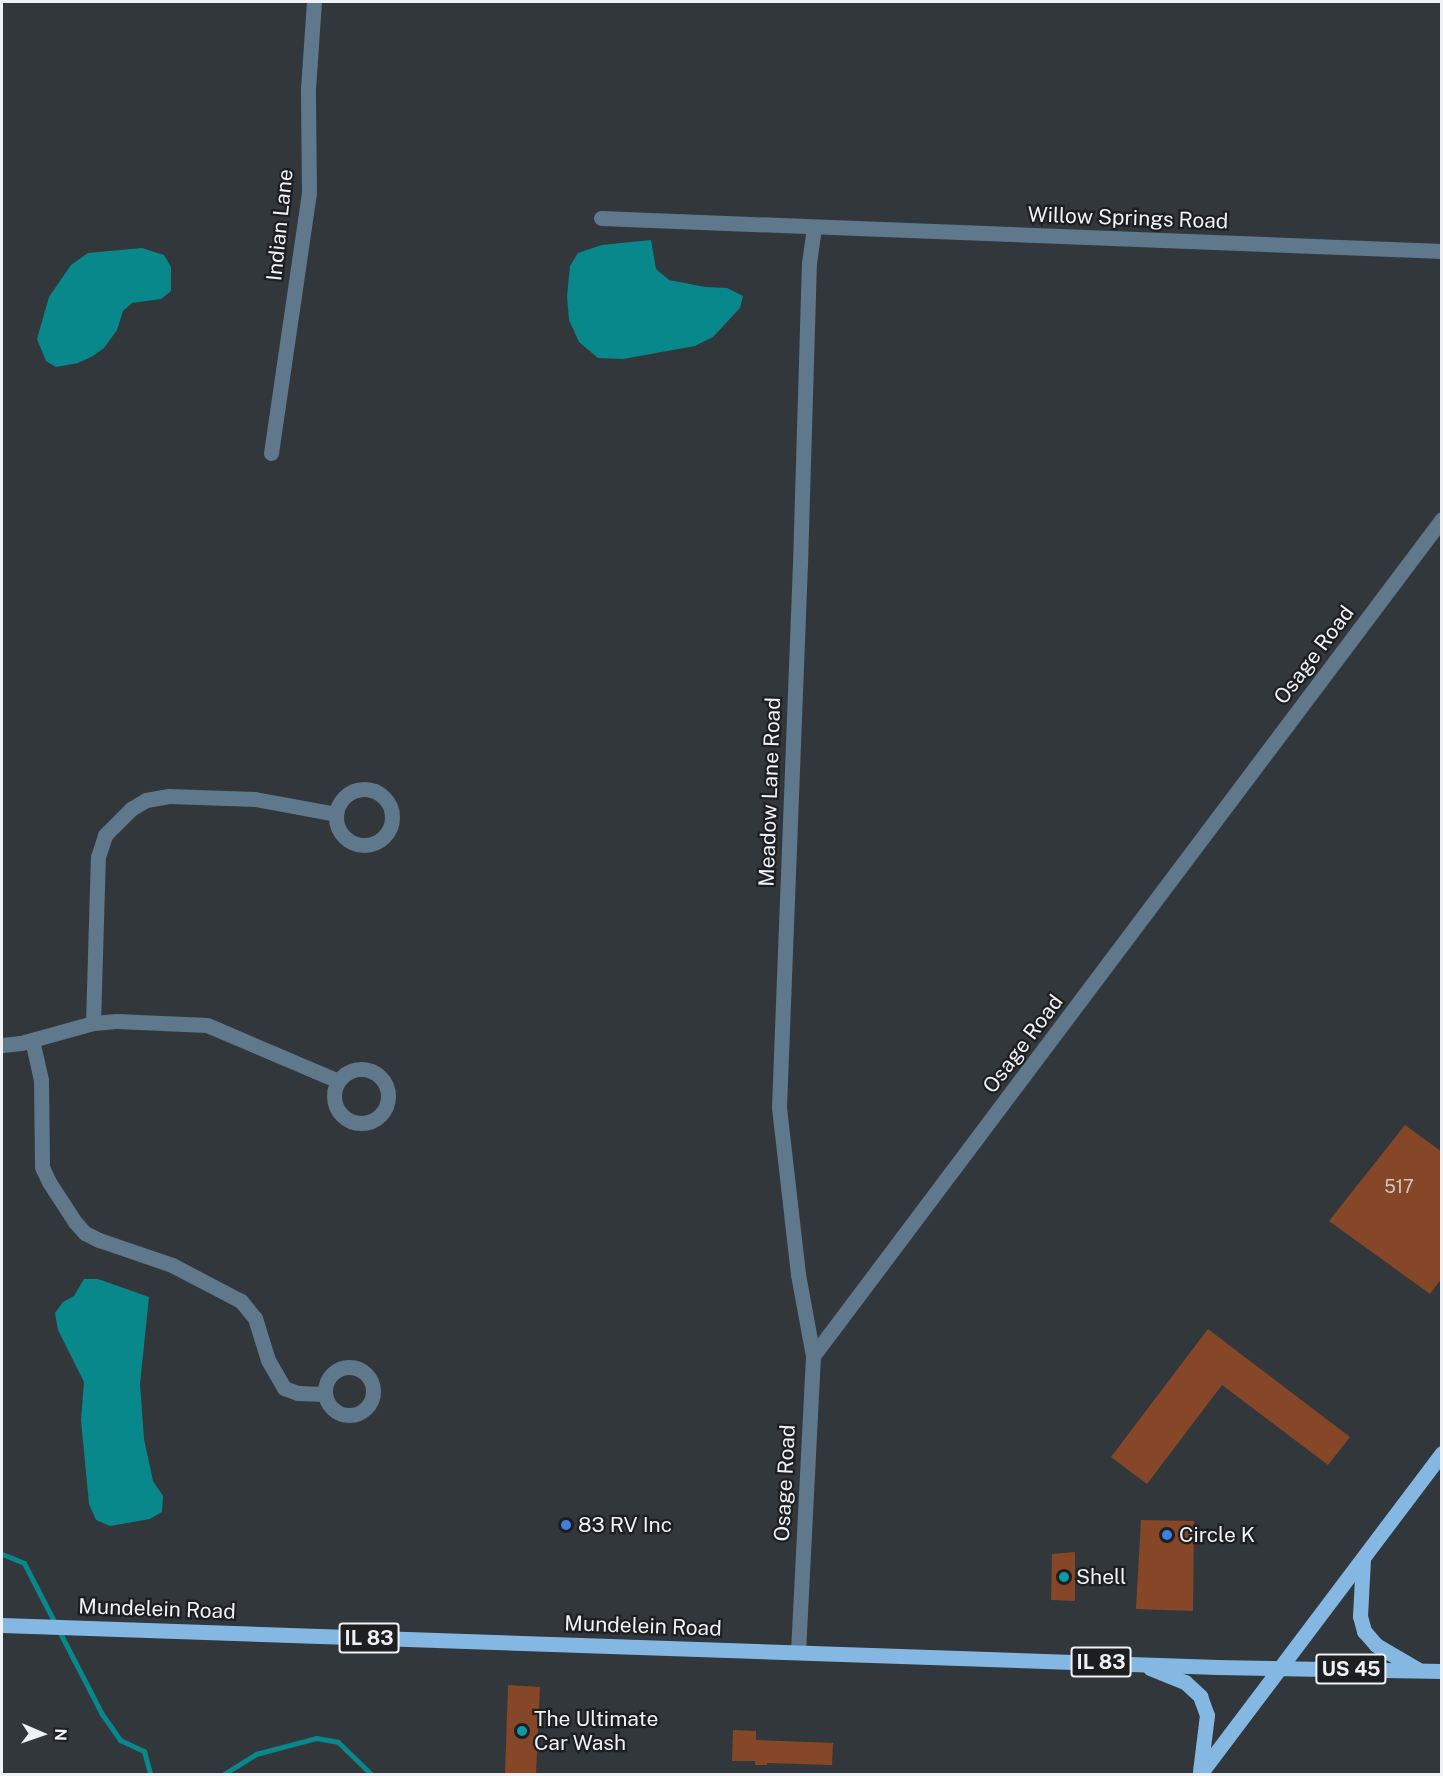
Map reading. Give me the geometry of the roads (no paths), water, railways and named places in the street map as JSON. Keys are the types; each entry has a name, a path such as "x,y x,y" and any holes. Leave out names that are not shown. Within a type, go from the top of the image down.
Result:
{"main road":[{"path":"1200,1774 1442,1453"},
{"path":"1363,1559 1360,1616 1365,1631 1377,1646 1419,1671"},
{"name":"Mundelein Road","path":"2,1625 1139,1664 1283,1666"},
{"path":"1139,1664 1185,1682 1200,1696 1207,1715 1200,1774"},
{"name":"US 45","path":"1283,1666 1442,1671"}],"street":[{"name":"Indian Lane","path":"271,453 309,193 308,88 314,2"},
{"name":"Willow Springs Road","path":"600,218 1442,251"},
{"name":"Meadow Lane Road","path":"813,1356 798,1274 779,1107 809,263 814,228"},
{"name":"Osage Road","path":"798,1652 813,1356 1442,519"},
{"path":"93,1023 98,857 105,835 131,809 146,800 169,796 255,799 336,814"},
{"path":"2,1045 32,1040 93,1023 116,1021 207,1025 338,1080"},
{"path":"32,1040 41,1080 42,1167 75,1222 85,1233 99,1240 172,1265 241,1301 255,1318 268,1360 284,1388 298,1393 325,1394"}],"water":[{"path":"651,240 656,269 669,280 705,287 727,288 743,296 740,308 713,337 695,346 623,359 598,358 579,342 569,320 567,296 570,266 578,253 602,245"},
{"path":"142,248 164,255 171,267 171,291 161,299 132,303 123,311 117,330 104,348 93,356 78,363 56,367 46,361 37,339 49,297 71,265 88,253"},
{"path":"84,1279 98,1279 149,1297 140,1384 144,1439 153,1481 163,1496 162,1512 150,1519 110,1526 96,1520 89,1504 81,1420 84,1382 58,1330 55,1313 63,1302 74,1296"}],"waterway":[{"path":"2,1554 24,1563 102,1714 120,1740 144,1751 150,1774"},
{"path":"224,1774 256,1754 316,1738 338,1742 371,1774"}],"place":[{"name":"83 RV Inc","path":"566,1525"},
{"name":"Circle K","path":"1167,1535"},
{"name":"Shell","path":"1064,1577"},
{"name":"The Ultimate Car Wash","path":"522,1731"}]}
